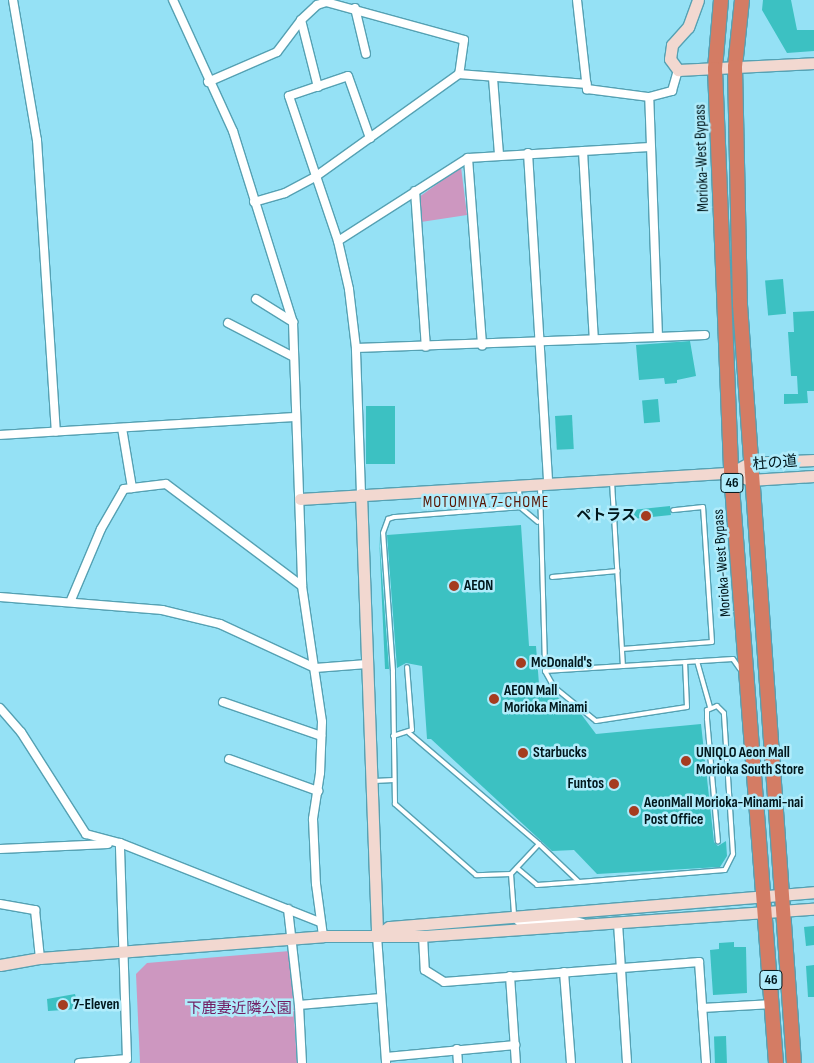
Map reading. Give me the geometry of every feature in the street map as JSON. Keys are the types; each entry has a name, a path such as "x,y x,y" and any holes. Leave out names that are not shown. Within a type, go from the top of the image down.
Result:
{"highway":[{"name":"Morioka-West Bypass","path":"721,0 715,68 731,473 776,1063"},
{"name":"46","path":"742,0 735,67 749,463 780,912 794,1063"}],"street":[{"path":"13,0 37,140 56,431"},
{"path":"173,0 208,82 233,131 293,322 294,417 300,499 302,586 315,668 321,736 318,791 313,819 320,922 323,936"},
{"path":"577,0 587,89 649,97 672,91 678,70"},
{"path":"678,70 670,59 672,44 688,28 698,0"},
{"path":"208,82 278,52 301,20 326,2 355,8 464,40 460,74"},
{"path":"355,8 366,54"},
{"path":"301,20 318,86"},
{"path":"678,70 814,64"},
{"path":"254,202 285,193 315,177 460,74 586,84"},
{"path":"370,138 348,76 289,96 338,241 356,348 377,936 386,1060 457,1049 515,1045"},
{"path":"493,78 499,154"},
{"path":"649,97 658,337"},
{"path":"338,241 468,158 499,154 650,147"},
{"path":"583,151 594,339"},
{"path":"528,153 541,342 544,484"},
{"path":"468,158 482,345"},
{"path":"414,191 426,347"},
{"path":"256,299 293,322"},
{"path":"228,323 294,358"},
{"path":"356,348 482,345 705,335"},
{"path":"0,435 294,417"},
{"path":"122,428 132,488"},
{"name":"杜の道","path":"731,473 749,463 814,460"},
{"path":"300,499 731,473"},
{"name":"杜の道","path":"731,473 750,480 814,476"},
{"path":"71,600 101,528 124,489 166,484 302,586"},
{"path":"0,597 71,600 162,610 220,624 315,668 367,664"},
{"path":"223,702 321,736"},
{"path":"0,708 21,732 78,826 102,840 120,843 320,922"},
{"path":"229,759 318,791"},
{"path":"0,849 120,843"},
{"path":"79,1063 128,1061 120,843"},
{"path":"377,936 389,927 814,892"},
{"path":"0,904 35,910 40,958"},
{"path":"288,909 300,1005 302,1063"},
{"path":"0,965 40,958 323,936 423,936 765,914 814,909"},
{"path":"514,917 521,923 567,918 592,925"},
{"path":"618,923 627,1063"},
{"path":"423,936 425,970 444,982 700,962 706,1063"},
{"path":"564,972 571,1063"},
{"path":"510,976 516,1063"},
{"path":"300,1005 381,998"},
{"path":"702,1008 773,1004"},
{"path":"457,1049 458,1063"}],"lane":[{"path":"612,480 624,666"},
{"path":"544,484 538,522 545,671 554,687 596,721 687,707 685,662"},
{"path":"519,485 520,508"},
{"path":"622,649 712,642 703,507 673,510"},
{"path":"538,522 520,508 394,517 384,526 393,671 396,809 476,875 511,874 539,844"},
{"path":"552,577 618,571"},
{"path":"545,671 697,661 737,662 747,736 752,742"},
{"path":"697,661 710,707 707,718 718,842"},
{"path":"408,667 410,733 539,844 579,882"},
{"path":"517,868 537,885 721,871 729,865 732,854 724,713 720,706 710,707"},
{"path":"393,736 410,733"},
{"path":"372,782 394,780"},
{"path":"511,874 514,917"}],"green space":[{"path":"461,167 467,215 421,222 419,197"},
{"name":"下鹿妻近隣公園","path":"290,951 297,1063 140,1063 136,974 147,963"}],"building":[{"path":"763,0 791,0 797,30 814,30 814,51 787,53 762,10"},
{"path":"783,279 786,314 768,315 765,281"},
{"path":"814,311 814,391 807,391 808,403 784,404 784,394 798,394 797,376 791,376 788,332 794,332 793,312"},
{"path":"690,341 696,376 677,380 677,383 665,384 664,378 639,380 636,345"},
{"path":"658,399 660,422 644,423 642,400"},
{"path":"366,406 395,406 395,464 366,464"},
{"path":"572,415 574,449 557,450 555,416"},
{"path":"670,506 671,515 630,519 629,510"},
{"name":"AEON Mall Morioka Minami","path":"521,525 529,646 536,646 539,684 581,714 596,734 701,724 714,842 718,846 726,841 727,856 720,867 597,874 574,850 552,851 431,739 427,739 422,666 406,663 397,668 387,535"},
{"path":"379,535 389,669 385,669"},
{"path":"814,926 814,945 806,946 804,927"},
{"path":"734,942 734,947 746,947 747,993 713,995 710,950 719,949 719,943"},
{"path":"814,965 814,997 808,997 806,966"},
{"name":"7-Eleven","path":"75,994 79,1009 48,1011 47,999"},
{"path":"714,1036 726,1036 727,1063 715,1063"}],"place":[{"name":"ペトラス","path":"646,516"},
{"name":"AEON","path":"454,586"},
{"name":"McDonald's","path":"521,663"},
{"name":"AEON Mall Morioka Minami","path":"494,699"},
{"name":"Starbucks","path":"523,753"},
{"name":"UNIQLO Aeon Mall Morioka South Store","path":"686,761"},
{"name":"Funtos","path":"614,784"},
{"name":"AeonMall Morioka-Minami-nai Post Office","path":"634,811"},
{"name":"7-Eleven","path":"63,1005"}],"district":[{"name":"MOTOMIYA 7-CHOME","path":"486,503"}]}
